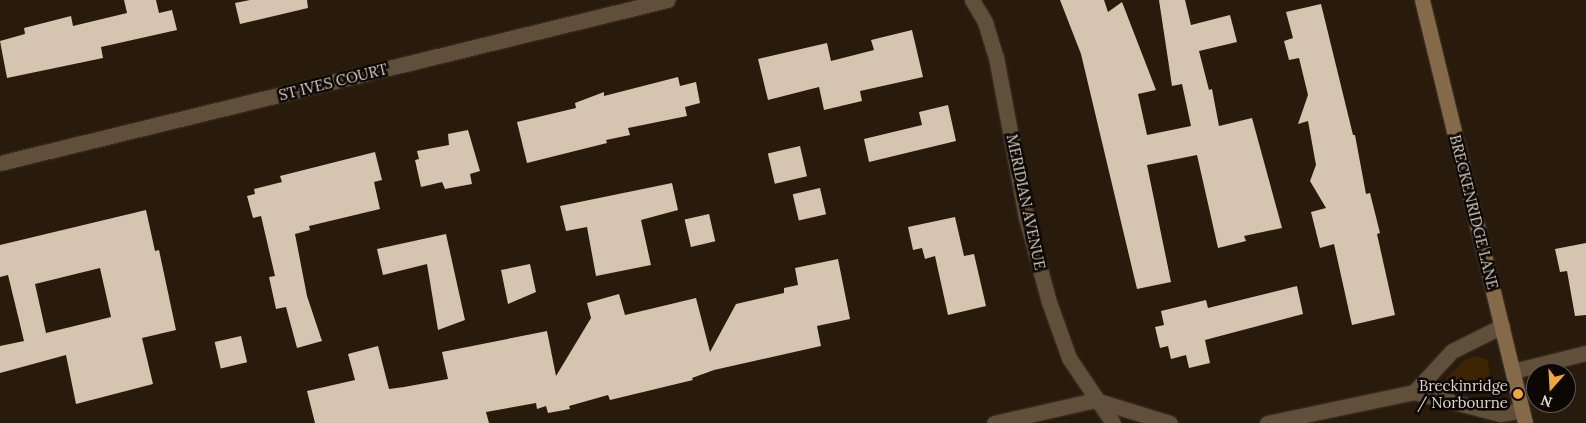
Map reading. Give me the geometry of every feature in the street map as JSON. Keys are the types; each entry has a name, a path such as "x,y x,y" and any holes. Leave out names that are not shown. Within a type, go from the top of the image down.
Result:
{"main road":[{"name":"BRECKENRIDGE LANE","path":"1422,0 1524,416"}],"street":[{"name":"ST IVES COURT","path":"0,163 667,0"},
{"name":"MERIDIAN AVENUE","path":"972,0 985,22 996,57 1026,217 1049,302 1069,358 1095,400 1113,423"},
{"path":"1414,392 1452,351 1502,326"},
{"path":"1512,371 1586,354"},
{"path":"1267,423 1414,392 1500,414 1524,416"},
{"path":"994,423 1095,400 1170,423"}],"shaded area":[{"path":"1475,356 1488,360 1491,386 1470,392 1446,386 1446,378 1465,360"}],"building":[{"path":"124,0 156,0 159,13 172,10 177,30 101,47 103,58 7,78 0,41 25,34 24,28 71,16 73,26 127,13"},
{"path":"250,0 307,0 308,8 240,24 235,3"},
{"path":"1060,0 1104,0 1108,12 1122,2 1156,90 1138,94 1147,135 1191,126 1182,84 1172,86 1159,0 1185,0 1191,25 1230,15 1237,42 1199,51 1209,90 1212,89 1219,126 1252,118 1282,228 1244,236 1246,241 1218,248 1197,155 1147,165 1171,282 1137,289 1081,54"},
{"path":"1321,4 1353,135 1355,135 1366,194 1370,193 1380,233 1377,234 1395,315 1352,325 1334,244 1320,248 1311,212 1326,208 1310,181 1316,165 1308,121 1298,124 1308,95 1299,58 1289,60 1284,41 1293,38 1286,12"},
{"path":"912,30 923,77 860,91 862,101 824,110 819,87 768,100 758,59 827,43 831,61 874,50 871,40"},
{"path":"678,77 680,86 696,82 700,103 685,107 687,116 628,128 630,135 606,140 607,143 527,163 517,122 576,108 575,103 604,92 604,96"},
{"path":"948,105 956,141 869,162 864,139 922,125 919,112"},
{"path":"468,130 480,171 470,174 472,184 445,189 442,182 421,187 415,160 419,159 417,151 449,145 448,134"},
{"path":"800,146 807,176 775,184 768,153"},
{"path":"375,152 382,180 374,182 380,209 309,226 310,230 295,234 307,296 322,341 297,348 286,307 276,309 269,277 275,276 261,216 253,218 247,196 255,194 254,189 282,182 280,176"},
{"path":"672,183 678,210 641,220 651,265 596,276 587,227 566,231 560,206"},
{"path":"820,188 826,214 799,221 793,194"},
{"path":"146,210 155,251 159,250 176,330 142,338 153,384 76,404 66,355 0,373 0,346 24,341 8,275 0,277 0,245","holes":["100,268 111,317 46,333 35,284"]},
{"path":"709,214 715,241 691,247 685,220"},
{"path":"955,217 964,256 974,254 986,306 948,315 935,256 925,259 922,248 913,250 908,227"},
{"path":"446,234 465,320 438,330 427,264 383,275 377,249"},
{"path":"1586,243 1586,315 1575,316 1567,271 1560,272 1555,249"},
{"path":"838,259 850,319 817,326 821,346 714,370 692,378 693,380 610,400 608,395 569,406 570,409 548,413 546,406 537,409 536,403 486,412 489,423 315,423 307,391 355,380 348,354 378,346 389,389 448,379 442,352 547,331 556,376 591,318 587,303 619,294 625,315 696,298 710,352 736,304 784,293 784,288 798,285 795,268"},
{"path":"530,264 536,292 508,304 501,270"},
{"path":"1297,286 1303,314 1205,340 1210,363 1189,368 1186,355 1171,359 1168,346 1160,348 1155,327 1164,325 1161,311 1206,300 1208,308"},
{"path":"241,336 247,362 221,368 215,342"}],"place":[{"name":"Breckinridge / Norbourne","path":"1518,394"}]}
